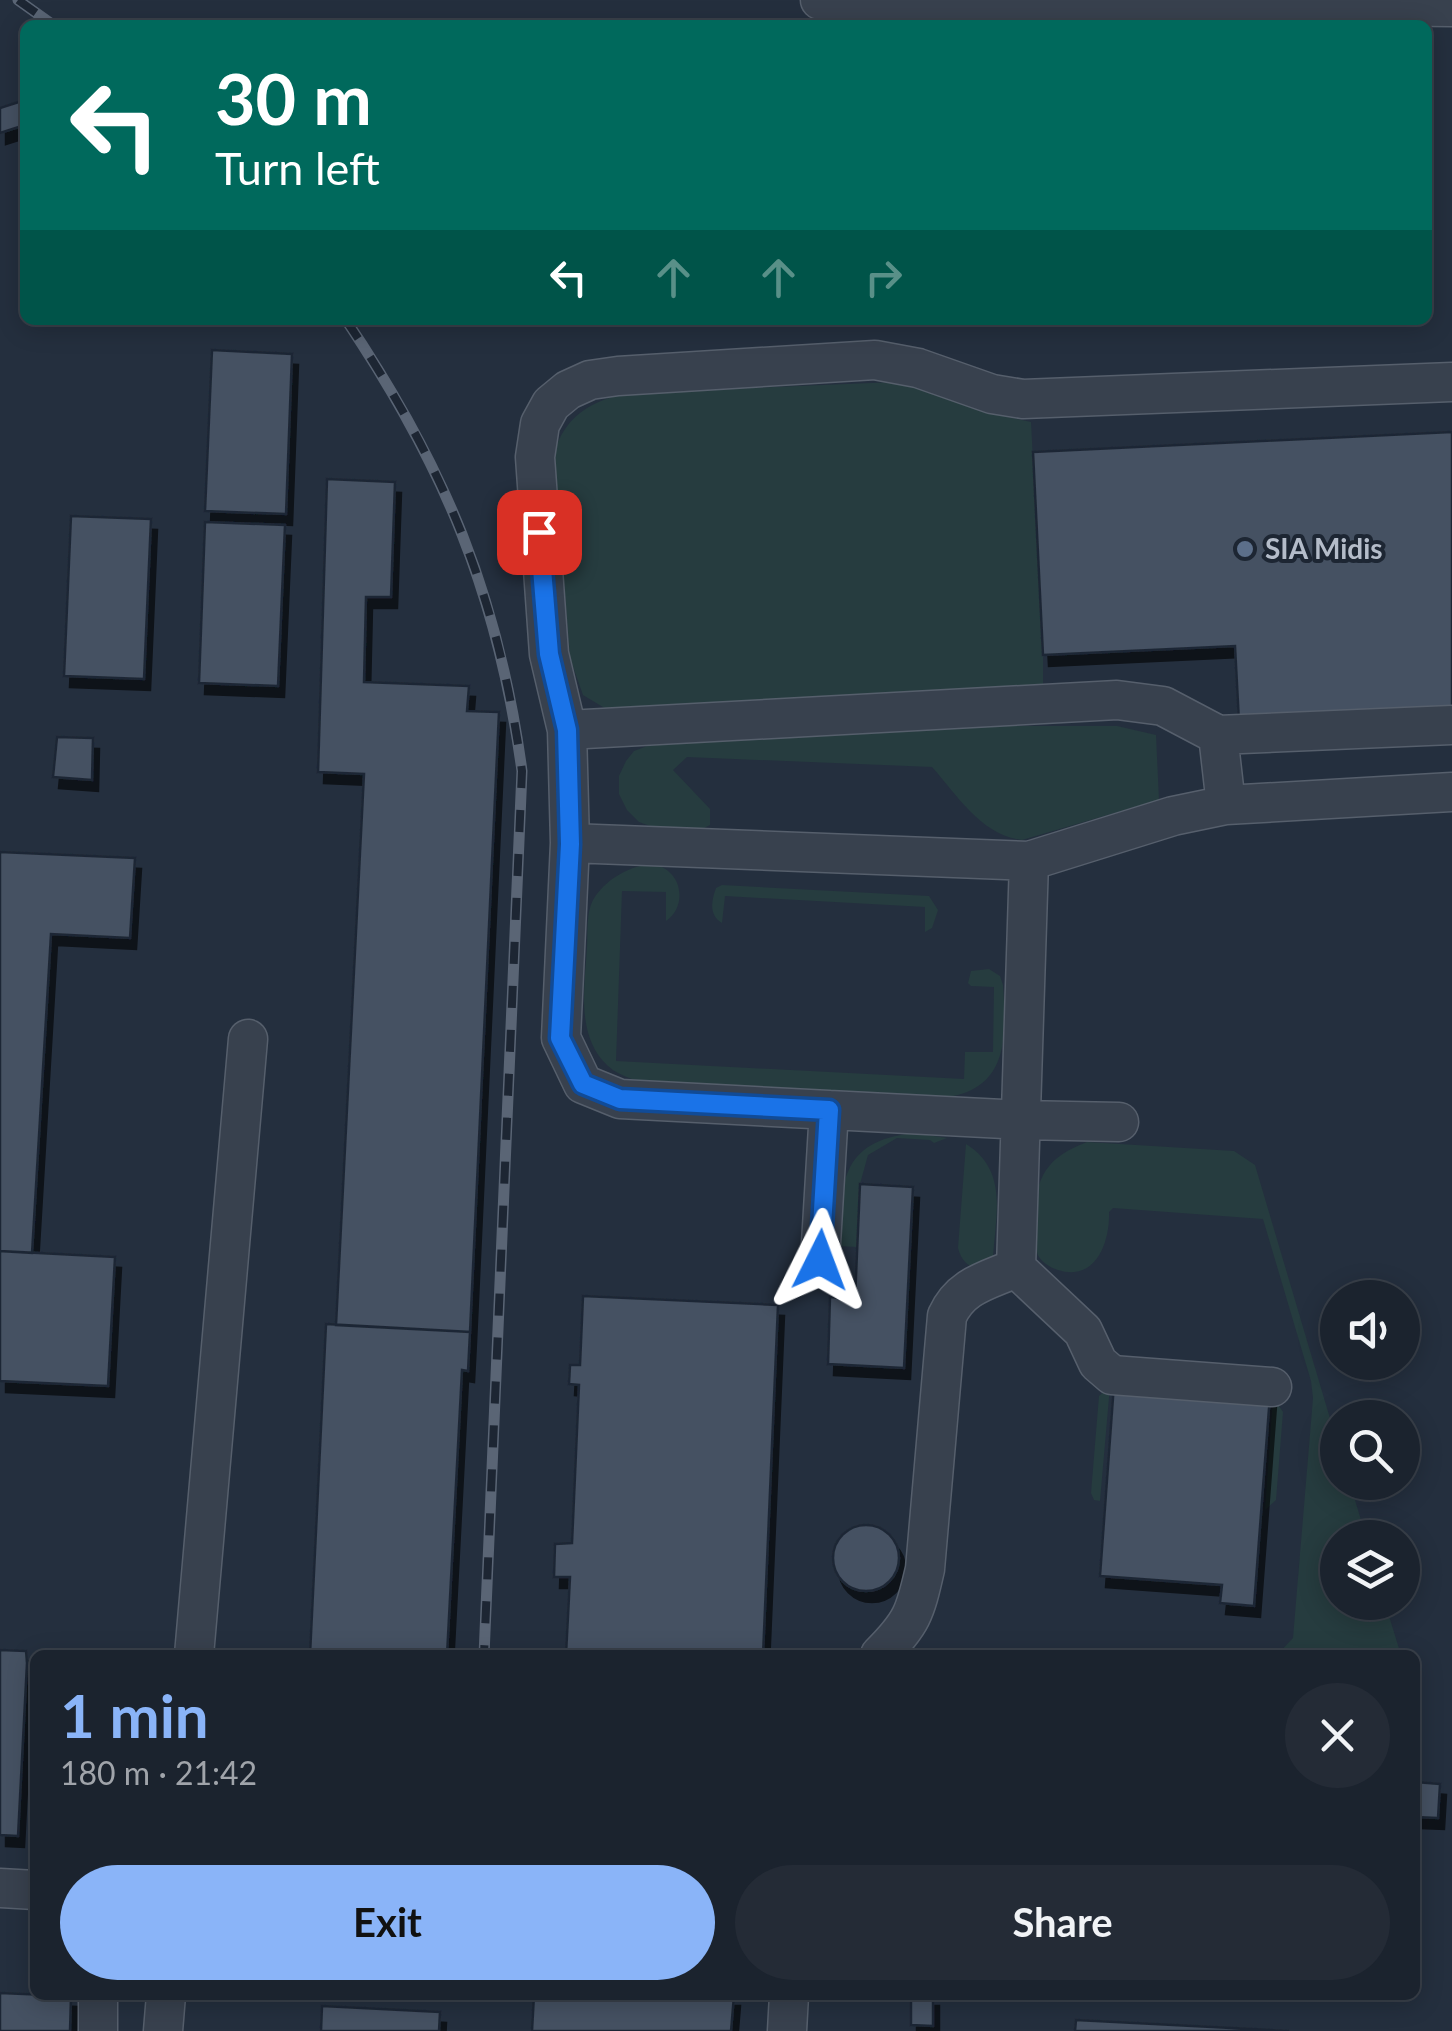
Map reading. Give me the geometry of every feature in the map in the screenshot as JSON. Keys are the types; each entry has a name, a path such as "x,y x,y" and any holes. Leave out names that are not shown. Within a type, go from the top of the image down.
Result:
{"street":[{"path":"820,0 1452,7"},
{"path":"1118,1122 620,1099 583,1084 560,1038 570,844 567,730 549,654 534,457 540,424 551,404 568,390 590,380 875,360 918,368 992,394 1023,400 1452,382"},
{"path":"567,730 1117,700 1163,706 1218,735 1452,725"},
{"path":"1218,735 1226,806"},
{"path":"570,844 1029,861 1173,816 1226,806 1452,792"},
{"path":"1029,861 1016,1268 1083,1331 1098,1362 1112,1375 1272,1387"},
{"path":"194,1650 248,1038"},
{"path":"820,1260 829,1110"},
{"path":"885,1650 906,1629 916,1610 924,1569 947,1316 955,1299 971,1287 1016,1268"},
{"path":"0,1888 30,1890"},
{"path":"98,2000 98,2031"},
{"path":"163,2031 166,2000"},
{"path":"788,2031 789,2000"}],"green space":[{"path":"912,384 989,413 1031,422 1043,655 1040,691 613,713 583,695 570,658 554,455 564,430 580,413 627,393"},
{"path":"1006,726 1117,726 1156,735 1159,800 1022,840 1007,837 982,822 932,767 687,757 673,770 710,809 710,825 700,830 639,822 619,794 619,776 634,751 663,740"},
{"path":"650,864 661,867 675,879 678,906 666,921 666,892 622,891 616,1061 964,1079 965,1052 993,1052 994,987 968,983 971,971 989,969 1000,976 1004,1005 1003,1043 991,1074 980,1085 941,1098 659,1085 613,1070 598,1054 586,1025 589,911 593,900 610,881 625,871"},
{"path":"722,885 929,896 938,910 932,928 925,932 925,907 725,896 722,923 712,908 716,888"},
{"path":"914,1133 947,1138 934,1143 897,1138 868,1155 860,1184 857,1247 838,1246 844,1186 858,1156 871,1145"},
{"path":"1087,1142 1234,1151 1255,1165 1325,1400 1320,1400 1320,1500 1355,1500 1361,1520 1320,1520 1320,1620 1390,1620 1399,1650 1282,1650 1293,1638 1313,1398 1263,1219 1113,1208 1103,1247 1091,1265 1071,1272 1058,1270 1041,1259 1036,1248 1035,1218 1041,1180 1062,1154"},
{"path":"966,1144 988,1167 996,1194 993,1256 978,1267 968,1264 958,1248"},
{"path":"1110,1386 1100,1501 1094,1500 1091,1493 1099,1396"},
{"path":"1273,1397 1283,1412 1276,1500 1265,1510"}],"building":[{"path":"20,102 20,127 0,133 0,108"},
{"path":"212,350 292,354 286,514 205,511"},
{"name":"SIA Midis","path":"1452,432 1452,712 1239,722 1235,646 1043,655 1033,452"},
{"path":"327,479 395,482 391,597 366,597 364,682 469,686 467,711 499,712 470,1332 336,1325 364,774 318,772"},
{"path":"71,516 151,519 144,679 64,676"},
{"path":"205,522 285,525 278,686 199,683"},
{"path":"57,737 93,738 92,780 53,777"},
{"path":"0,852 135,858 130,938 51,934 32,1253 0,1251"},
{"path":"860,1184 913,1187 904,1368 828,1364 830,1297 855,1299"},
{"path":"0,1251 115,1257 108,1386 0,1381"},
{"path":"583,1296 778,1305 763,1650 566,1650 570,1577 554,1577 555,1544 572,1543 579,1385 569,1384 570,1365 580,1365"},
{"path":"326,1324 470,1332 468,1371 462,1370 447,1650 310,1650"},
{"path":"1114,1384 1270,1395 1254,1606 1220,1603 1222,1585 1100,1576"},
{"path":"866,1525 879,1527 889,1535 897,1545 897,1571 889,1581 879,1589 866,1591 853,1589 843,1581 835,1571 833,1558 835,1545 843,1535 853,1527"},
{"path":"0,1650 26,1651 18,1836 0,1835"},
{"path":"1420,1782 1440,1784 1438,1818 1420,1817"},
{"path":"0,1993 30,1994 30,2000 71,2000 70,2031 0,2031"},
{"path":"534,2000 734,2000 731,2031 532,2031"},
{"path":"911,2000 933,2000 933,2026 911,2025"},
{"path":"322,2006 440,2012 439,2031 321,2031"},
{"path":"1076,2020 1289,2031 1075,2031"}],"railway":[{"path":"18,0 46,20"},
{"path":"349,325 412,428 462,535 498,647 522,771 484,1650"}],"place":[{"name":"SIA Midis","path":"1245,549"}],"route":[{"path":"539,532 549,654 567,730 570,844 560,1038 583,1084 620,1099 829,1110 820,1260"}]}
